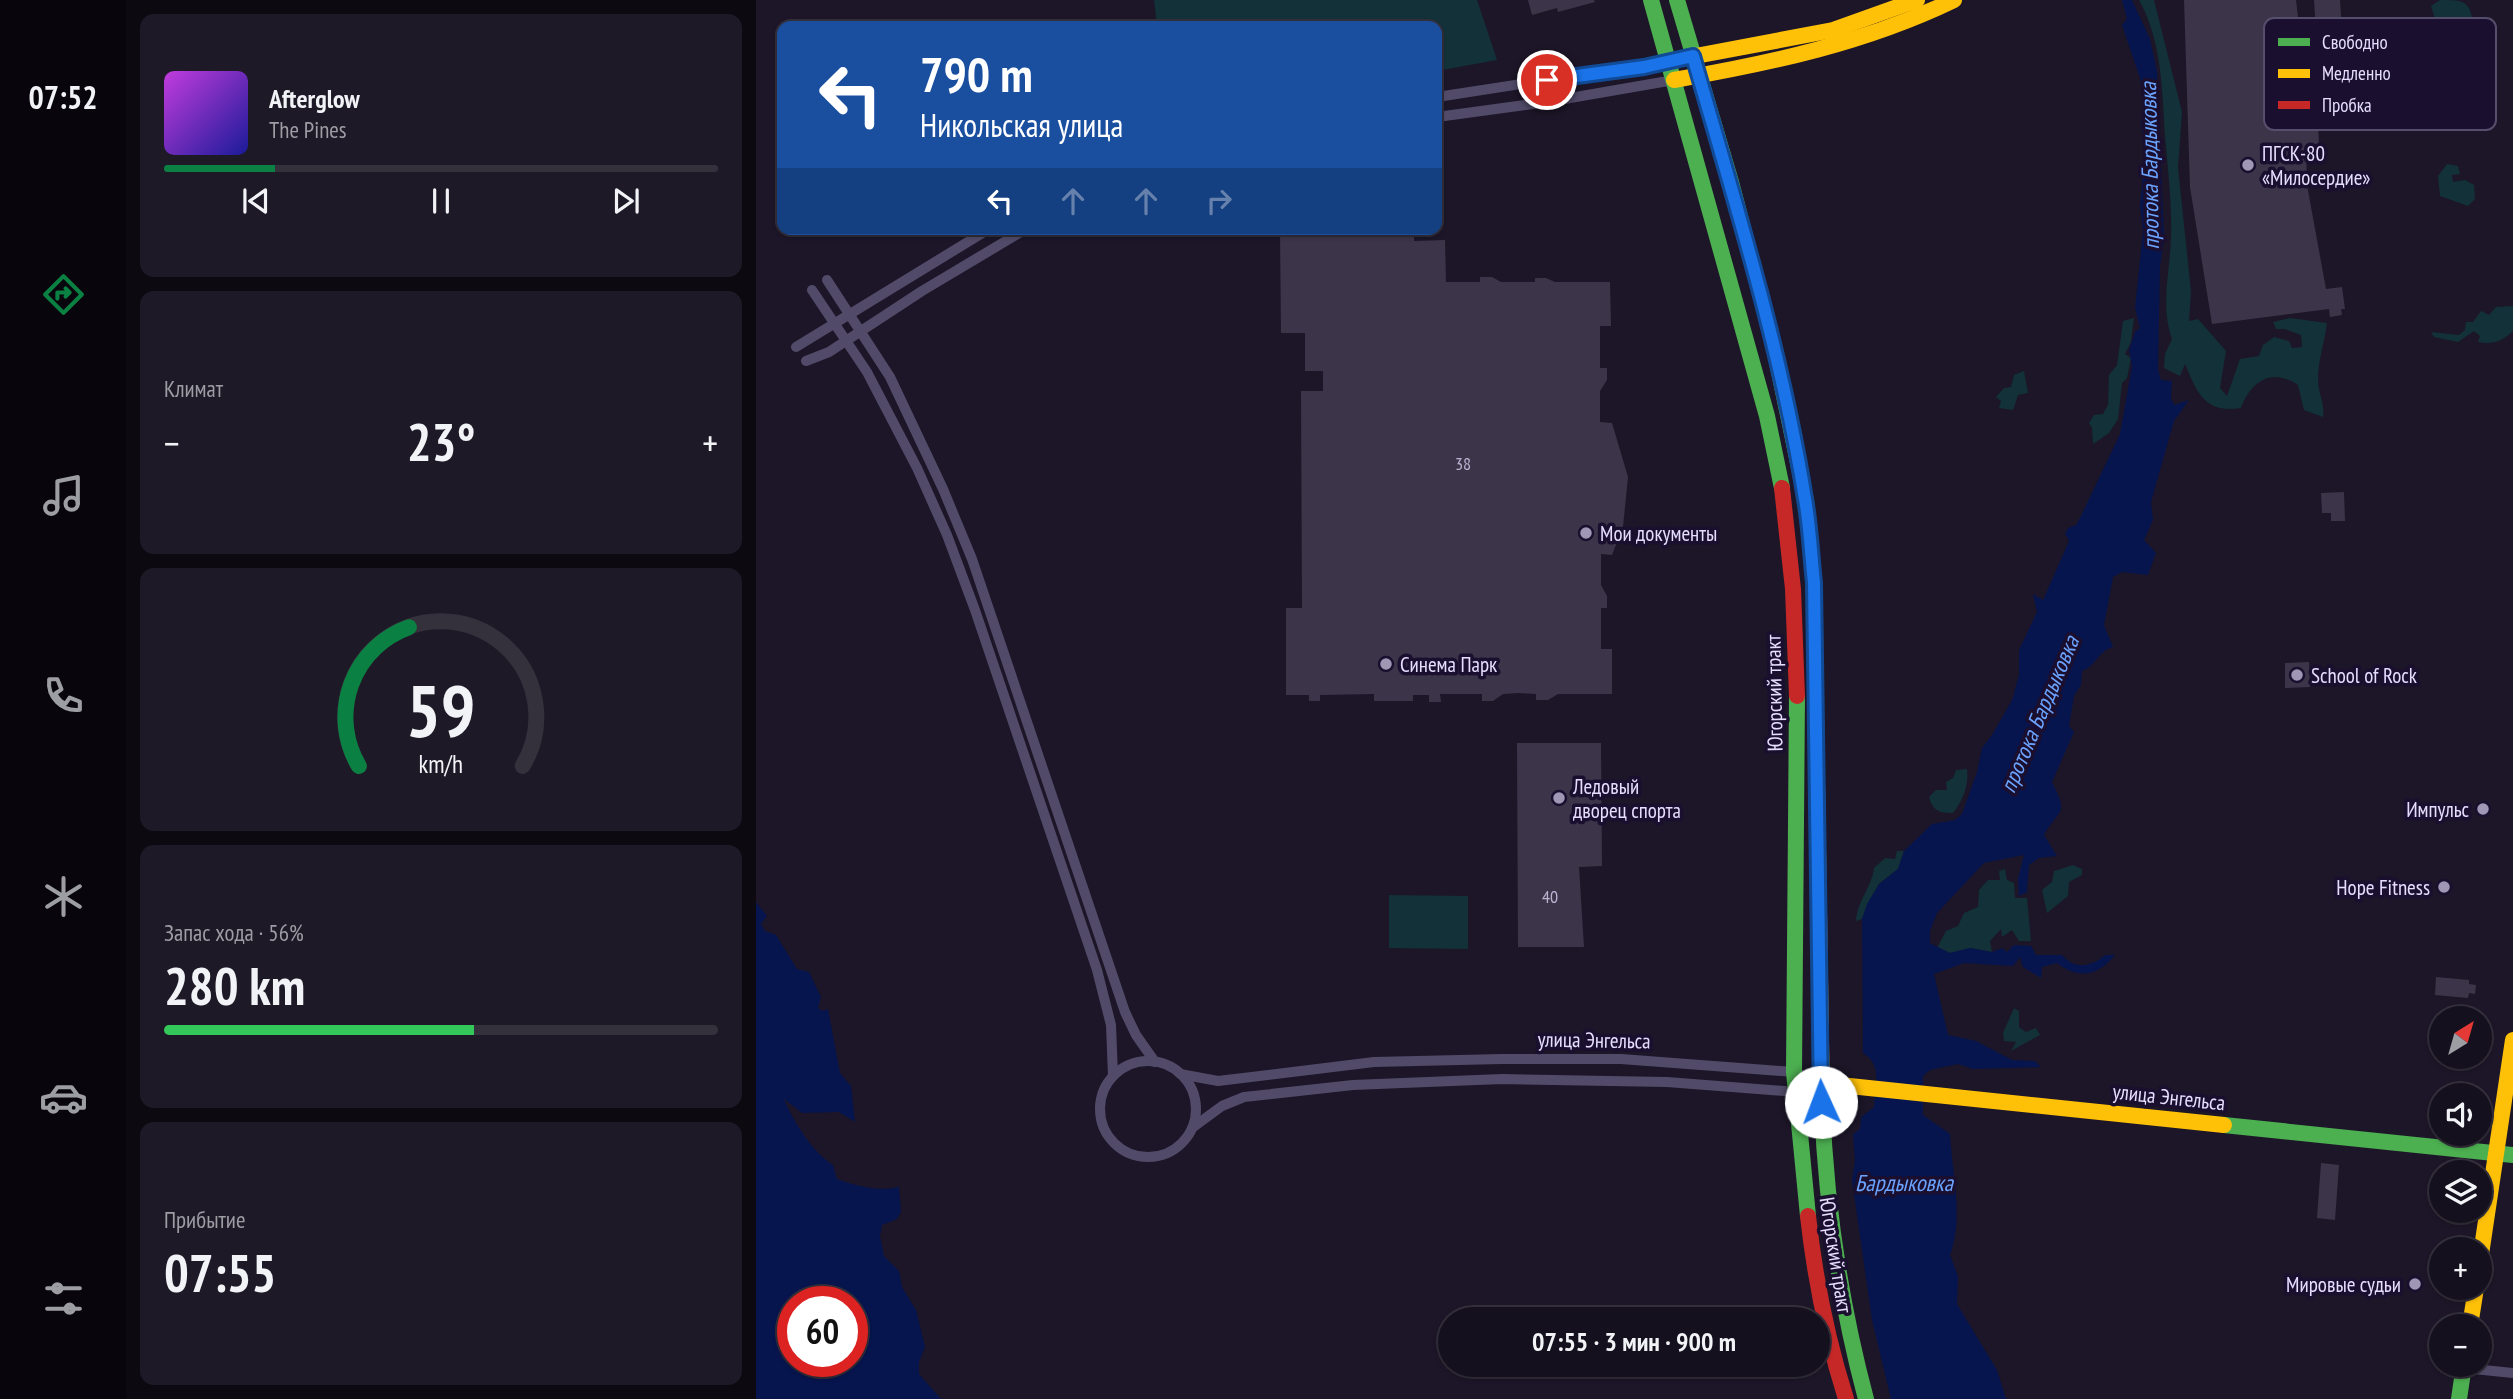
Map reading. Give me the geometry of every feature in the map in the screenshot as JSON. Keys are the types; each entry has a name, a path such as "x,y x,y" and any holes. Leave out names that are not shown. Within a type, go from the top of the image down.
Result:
{"main road":[{"name":"Югорский тракт","path":"1651,0 1767,416 1785,503 1793,589 1797,697 1794,1072 1813,1263 1830,1348 1846,1399"},
{"name":"Югорский тракт","path":"1677,0 1731,183 1773,343 1806,501 1814,583 1821,1083 1825,1170 1832,1239 1853,1357 1866,1399"},
{"path":"1668,61 1833,30 1917,0"},
{"path":"1674,80 1834,48 1889,31 1954,0"},
{"path":"2484,1237 2513,1040"},
{"name":"улица Энгельса","path":"1821,1083 2513,1155"},
{"path":"2459,1399 2462,1377"}],"street":[{"path":"1442,96 1668,61"},
{"path":"1442,116 1674,80"},
{"path":"796,347 979,235"},
{"path":"806,361 829,352 1016,235"},
{"path":"827,280 861,331 901,400 972,559 1125,1012 1136,1035 1155,1062"},
{"path":"813,290 867,372 917,468 947,535 1097,970 1111,1025 1113,1076"},
{"name":"улица Энгельса","path":"1181,1074 1218,1081 1364,1063 1621,1059 1794,1072 1821,1083"},
{"path":"1155,1062 1181,1074 1190,1087 1195,1103 1192,1128 1177,1147 1162,1155 1145,1157 1122,1149 1105,1131 1100,1115 1104,1090 1113,1076 1134,1063 1155,1062"},
{"path":"1364,1063 1369,1084"},
{"name":"улица Энгельса","path":"1192,1128 1223,1106 1244,1097 1369,1084 1528,1079 1667,1083 1796,1091 1821,1083"},
{"path":"2492,1370 2513,1373"}],"green space":[{"path":"1154,0 1477,0 1497,60 1442,70 1442,21 1156,21"},
{"path":"2139,0 2154,0 2182,112 2178,168 2191,291 2189,321 2198,319 2226,351 2220,388 2227,396 2240,359 2259,356 2263,345 2274,337 2289,341 2292,348 2302,347 2301,335 2285,329 2276,329 2273,322 2290,318 2327,323 2318,379 2323,417 2304,410 2298,385 2280,377 2271,377 2257,384 2250,390 2241,408 2228,409 2218,408 2204,399 2185,364 2180,376 2164,368 2165,354 2172,339 2166,301 2171,238 2170,187 2160,66 2147,16"},
{"path":"2440,0 2459,1 2467,5 2472,18 2435,18 2431,6"},
{"path":"2447,164 2458,166 2460,174 2452,175 2453,182 2465,180 2474,185 2475,199 2468,206 2440,196 2438,176"},
{"path":"2513,306 2513,331 2497,341 2478,342 2480,336 2474,331 2458,342 2434,337 2431,332 2459,335 2465,330 2466,322 2473,322 2481,311 2489,315 2496,307"},
{"path":"2134,318 2131,342 2125,354 2131,358 2127,378 2122,383 2118,419 2109,433 2093,444 2089,423 2094,415 2103,414 2108,405 2109,375 2117,365 2123,321"},
{"path":"2024,371 2028,393 2018,395 2013,410 1999,408 2001,401 1996,397 2004,388 2011,387 2014,375"},
{"path":"1967,769 1966,787 1957,808 1953,813 1937,810 1929,797 1936,790 1947,790 1946,782 1953,778 1956,770"},
{"path":"1897,851 1904,851 1898,869 1879,884 1862,919 1856,921 1874,868 1885,858 1895,859"},
{"path":"2073,865 2082,869 2082,875 2069,882 2068,896 2047,913 2042,890 2052,882 2054,871"},
{"path":"2005,869 2007,880 2014,883 2015,898 2027,898 2031,941 2019,941 2012,930 2002,937 2001,929 1990,941 1992,952 1970,948 1950,953 1937,948 1946,931 1958,926 1964,913 1978,907 1979,890 1988,880 2000,880 1999,871"},
{"path":"1389,895 1468,896 1468,949 1389,948"},
{"path":"2014,1008 2019,1011 2019,1027 2026,1032 2036,1028 2040,1035 2011,1051 2016,1042 2004,1041 2003,1033"}],"water":[{"name":"Бардыковка","path":"2122,0 2132,0 2150,39 2157,71 2164,237 2160,267 2158,369 2161,380 2172,381 2171,398 2174,405 2189,400 2174,421 2151,502 2153,520 2144,540 2156,553 2148,575 2122,572 2113,577 2104,625 2113,647 2082,671 2081,685 2074,696 2069,726 2074,732 2052,782 2060,801 2060,811 2044,835 2057,856 2039,858 2029,865 2027,892 2019,896 2018,879 2024,855 1984,863 1937,913 1930,931 1930,943 1950,953 1970,948 1992,952 2002,948 2007,952 2014,945 2031,946 2036,955 2062,955 2077,965 2089,964 2105,955 2115,955 2102,968 2088,973 2073,972 2057,963 2042,967 2041,978 2023,967 2020,957 2013,966 1964,963 1934,974 1948,1035 1976,1041 2012,1060 2035,1061 2041,1067 1973,1069 1958,1064 1930,1070 1923,1076 1923,1115 1950,1134 1957,1211 1950,1255 1958,1276 1957,1304 1997,1370 2006,1399 1891,1399 1872,1320 1852,1180 1855,1161 1853,1134 1860,1129 1861,1117 1874,1107 1876,1084 1876,1070 1863,1053 1862,919 1879,884 1898,869 1904,851 1932,824 1955,820 1962,814 1977,772 1982,748 2012,700 2019,675 2019,650 2037,612 2033,594 2043,600 2069,541 2065,534 2068,528 2076,525 2081,516 2120,434 2132,366 2129,350 2135,332 2140,328 2135,308 2143,231 2140,205 2145,156 2140,78 2122,25 2127,19"},
{"path":"756,902 767,916 761,924 765,931 776,935 797,969 809,972 821,997 818,1008 823,1011 828,1009 840,1073 851,1086 855,1122 839,1112 802,1113 784,1099 804,1136 818,1153 833,1165 837,1179 875,1189 899,1187 901,1212 897,1219 882,1225 880,1236 884,1256 899,1271 902,1287 916,1310 925,1347 919,1362 919,1374 941,1399 756,1399"}],"building":[{"path":"1528,0 1595,2 1558,12 1557,8 1532,15"},
{"name":"ПГСК-80 «Милосердие»","path":"2184,0 2296,0 2298,18 2264,18 2264,130 2318,130 2319,144 2306,145 2307,185 2326,289 2342,287 2345,309 2341,309 2342,315 2330,317 2329,309 2212,324 2190,187"},
{"path":"2314,0 2340,0 2341,18 2315,18"},
{"path":"1280,235 1414,235 1414,241 1445,240 1446,282 1480,282 1480,277 1492,277 1501,282 1535,282 1535,278 1546,278 1555,282 1610,282 1611,326 1600,326 1600,368 1607,368 1607,380 1600,391 1600,422 1612,423 1628,477 1623,527 1612,555 1601,554 1601,585 1607,596 1607,608 1601,608 1601,649 1612,649 1612,694 1558,694 1548,700 1536,700 1536,694 1518,693 1503,694 1493,701 1482,701 1482,694 1440,694 1441,702 1429,702 1429,695 1413,695 1413,701 1374,701 1374,694 1320,695 1320,701 1309,701 1309,695 1286,695 1286,608 1302,608 1301,391 1323,391 1323,371 1305,371 1305,333 1281,333"},
{"path":"2344,492 2345,521 2331,521 2331,513 2322,513 2321,493"},
{"name":"School of Rock","path":"2309,662 2310,687 2285,688 2285,663"},
{"name":"Ледовый дворец спорта","path":"1517,743 1601,743 1602,866 1579,867 1584,947 1518,947"},
{"path":"2436,977 2469,980 2469,984 2476,985 2475,994 2469,993 2468,998 2435,995"},
{"path":"2321,1163 2339,1165 2335,1220 2317,1218"}],"traffic: fast":[{"path":"1651,0 1767,416 1782,488"},
{"path":"1677,0 1731,182 1773,343 1806,501 1814,583 1817,785"},
{"path":"1797,696 1794,1072 1808,1216"},
{"path":"1822,1105 1836,1253 1866,1399"},
{"path":"2224,1125 2513,1155"},
{"path":"2459,1399 2462,1377"}],"traffic: slow":[{"path":"1669,61 1833,30 1917,0"},
{"path":"1674,80 1817,50 1886,28 1954,0"},
{"path":"1817,785 1822,1105"},
{"path":"2484,1237 2513,1040"},
{"path":"1821,1083 2224,1125"},
{"path":"2472,1314 2474,1300"}],"traffic: jam":[{"path":"1782,488 1793,589 1797,696"},
{"path":"1808,1216 1822,1309 1846,1399"}],"place":[{"name":"ПГСК-80 «Милосердие»","path":"2248,165"},
{"name":"Мои документы","path":"1586,533"},
{"name":"Синема Парк","path":"1386,664"},
{"name":"School of Rock","path":"2297,675"},
{"name":"Ледовый дворец спорта","path":"1559,798"},
{"name":"Импульс","path":"2483,809"},
{"name":"Hope Fitness","path":"2444,887"},
{"name":"Мировые судьи","path":"2415,1284"}],"route":[{"path":"1547,80 1644,67 1693,56 1731,183 1773,343 1806,501 1814,583 1821,1102"}],"water label":[{"name":"протока Бардыковка","path":"2149,166"},
{"name":"протока Бардыковка","path":"2039,714"}]}
